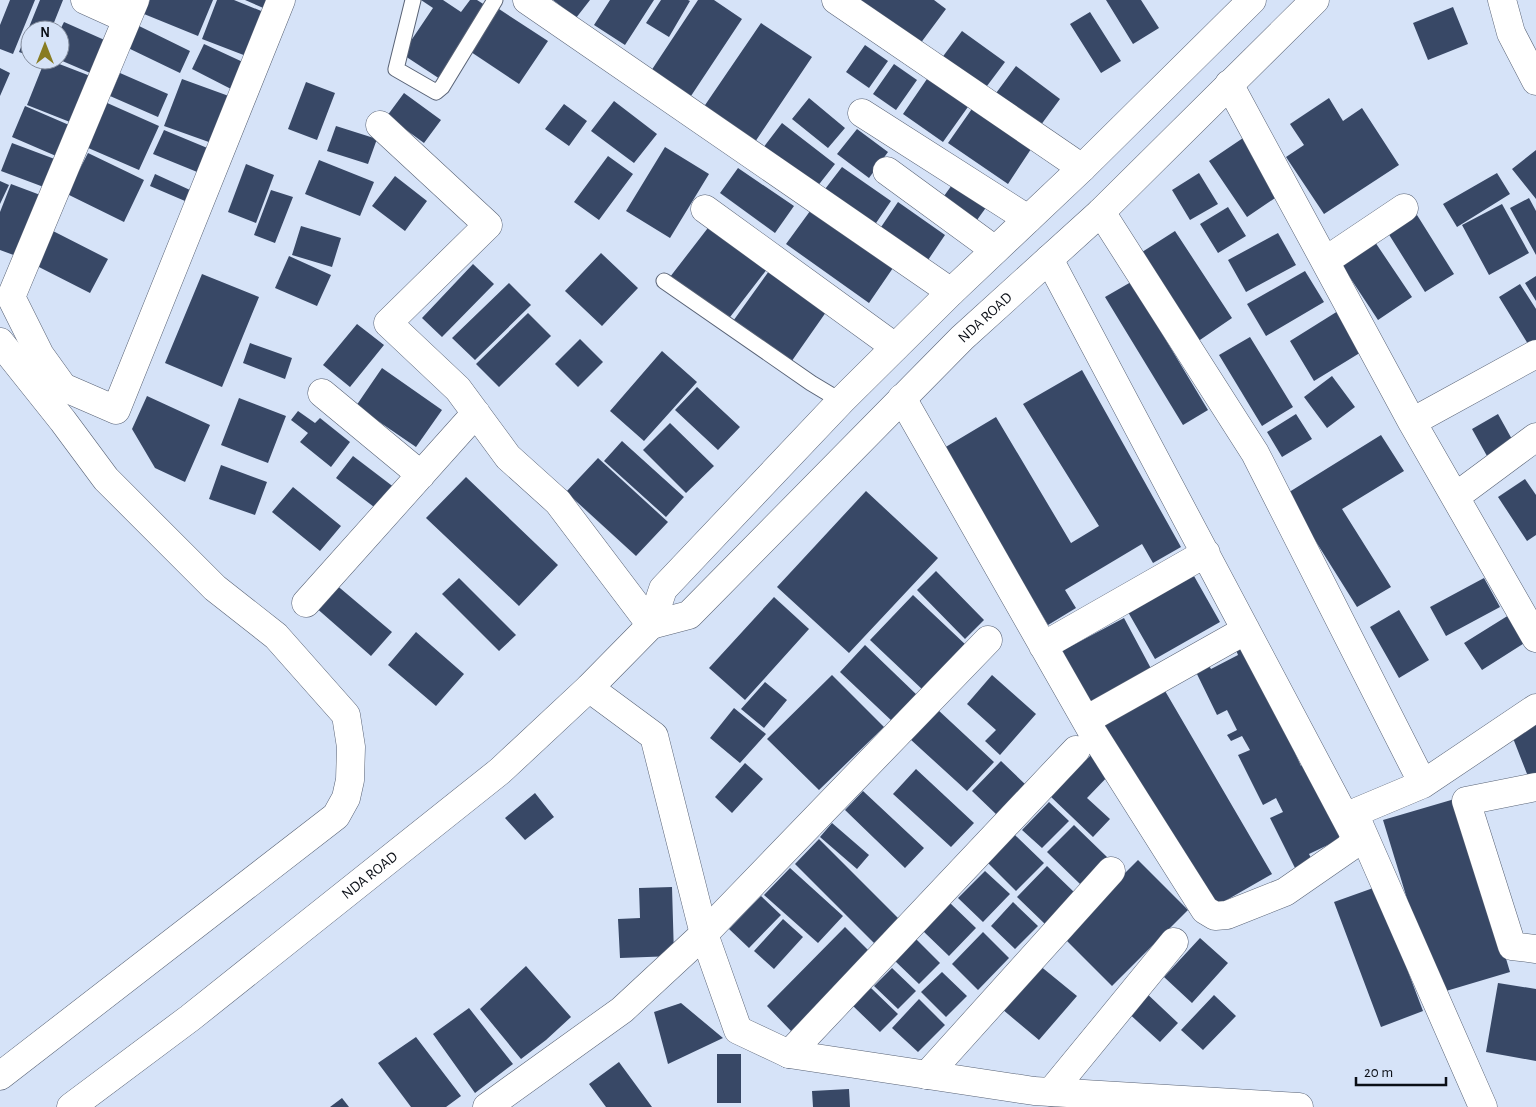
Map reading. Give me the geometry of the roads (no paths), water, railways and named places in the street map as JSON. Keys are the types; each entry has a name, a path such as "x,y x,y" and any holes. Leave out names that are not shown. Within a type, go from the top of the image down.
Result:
{"street":[{"path":"85,0 131,10 11,298 40,355 63,387 116,410 281,0"},
{"path":"527,0 951,292"},
{"path":"836,0 1082,168"},
{"name":"NDA ROAD","path":"71,1107 190,1018 492,777 589,688 651,625 664,589 841,401 951,292 1082,168 1252,0"},
{"name":"NDA ROAD","path":"651,625 689,615 962,338 1101,212 1315,0"},
{"path":"1502,0 1511,33 1536,81"},
{"path":"1229,84 1412,422 1536,638"},
{"path":"862,113 1028,219"},
{"path":"380,125 488,225 388,323 458,388 508,457 558,502 651,625"},
{"path":"887,171 995,250"},
{"path":"1325,261 1404,208"},
{"path":"705,209 895,348"},
{"path":"1101,212 1255,453 1422,784"},
{"path":"902,398 1086,720 1205,910 1215,916 1227,915 1285,892 1350,847 1355,836 1049,259"},
{"path":"0,342 106,479 215,588 276,636 346,715 351,747 350,780 346,798 336,816 0,1076"},
{"path":"1412,422 1536,354"},
{"path":"322,394 421,475"},
{"path":"306,603 476,413"},
{"path":"1455,497 1536,437"},
{"path":"1043,646 1206,553"},
{"path":"1086,720 1246,630"},
{"path":"487,1107 622,1010 704,934 988,640"},
{"path":"589,688 654,736 704,934 738,1030 789,1054 1034,1092 1051,1092 1080,1100 1299,1107"},
{"path":"1484,1107 1354,813 1422,784 1536,708"},
{"path":"789,1054 1076,750"},
{"path":"1536,787 1466,801 1512,946 1536,949"},
{"path":"927,1075 1111,871"},
{"path":"1051,1092 1174,942"}],"lane":[{"path":"413,0 396,69 436,92 442,87 495,0"},
{"path":"664,281 811,383 841,401"}]}
